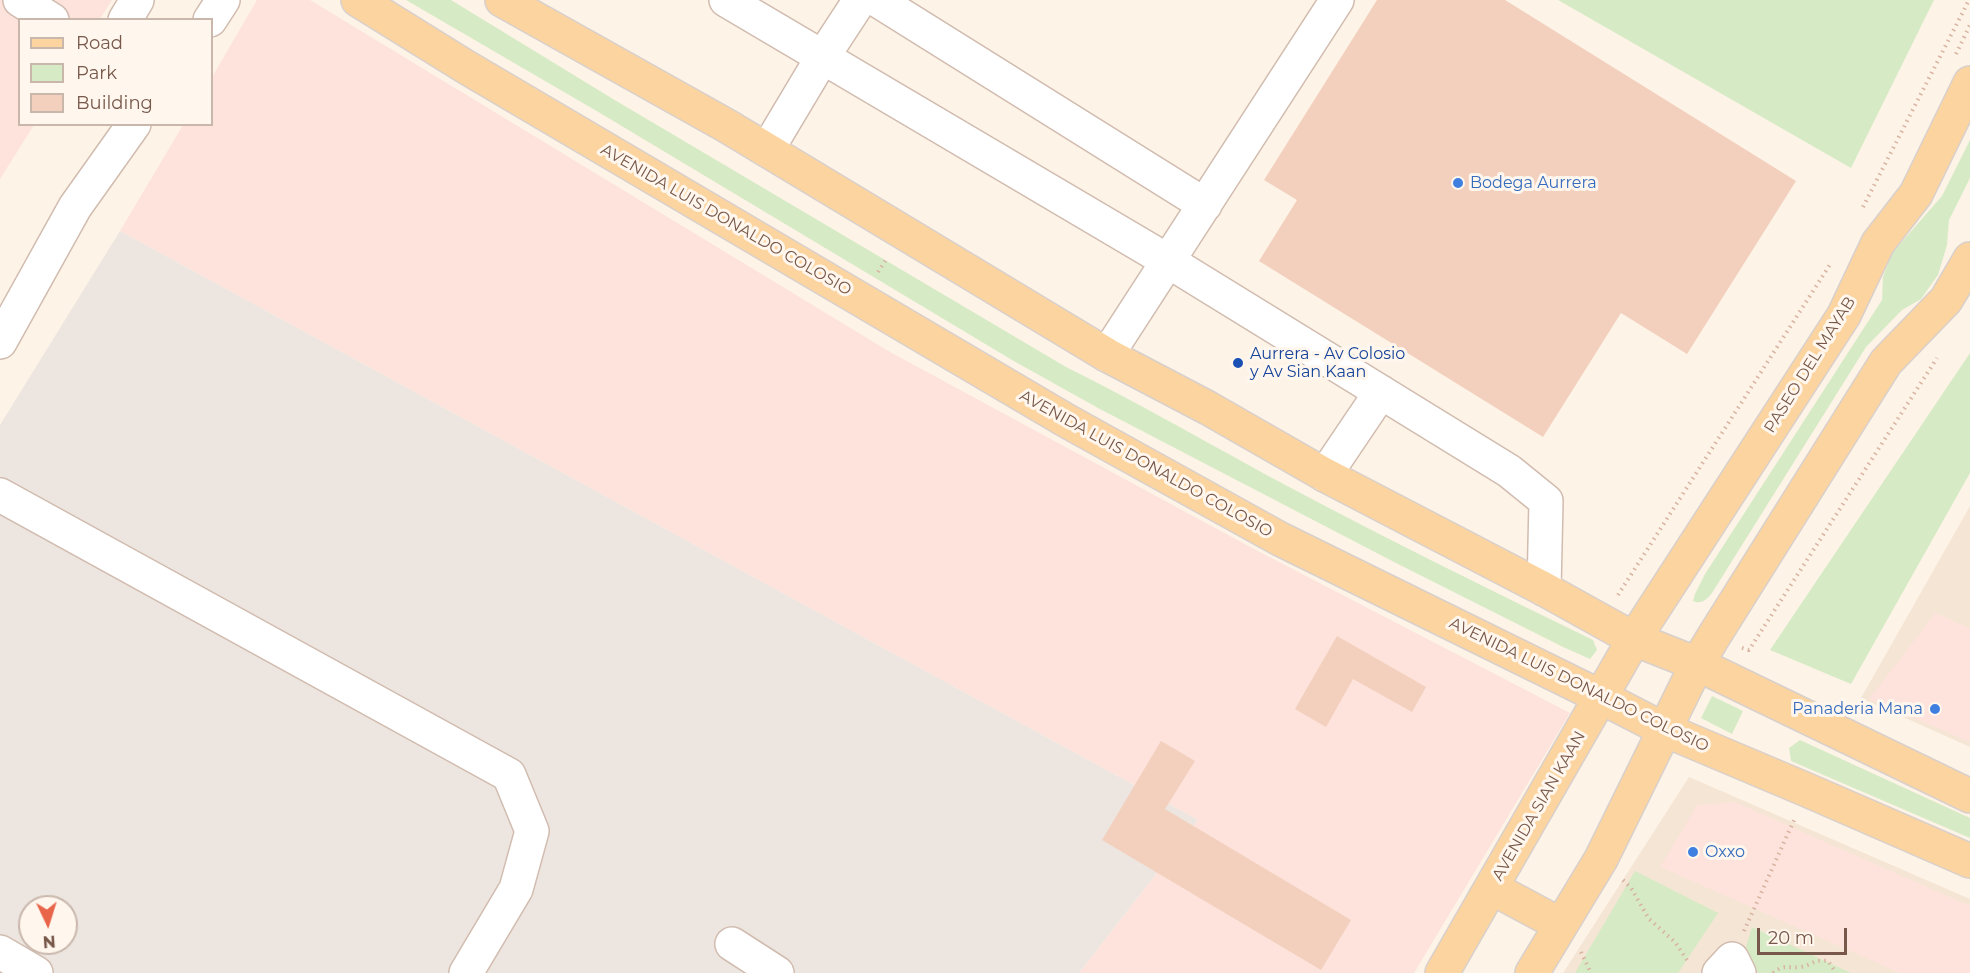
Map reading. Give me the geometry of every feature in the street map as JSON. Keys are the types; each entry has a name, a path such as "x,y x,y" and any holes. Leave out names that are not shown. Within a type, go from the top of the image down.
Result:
{"main road":[{"name":"AVENIDA LUIS DONALDO COLOSIO","path":"358,0 476,73 1067,421 1280,539 1665,730 1970,861"},
{"path":"502,0 767,150 1107,354 1208,408 1325,475 1544,589 1634,639 1697,664 1970,796"},
{"name":"PASEO DEL MAYAB","path":"1634,639 1844,315 1878,243 1916,194 1970,83"},
{"path":"1532,973 1601,859 1697,664 1886,362 1946,300 1970,259"},
{"name":"AVENIDA SIAN KAAN","path":"1442,973 1634,639"},
{"path":"1492,888 1561,925"}],"street":[{"path":"20,0 49,18"},
{"path":"126,18 137,0"},
{"path":"211,18 224,0"},
{"path":"726,0 1168,261 1509,471 1546,501 1544,589"},
{"path":"767,150 860,0"},
{"path":"877,0 1205,205"},
{"path":"1107,354 1337,0"},
{"path":"0,342 75,207 133,126"},
{"path":"1325,475 1381,392"},
{"path":"0,495 509,775 532,831 516,889 466,973"},
{"path":"732,944 777,973"},
{"path":"0,952 36,973"}],"path":[{"path":"1861,210 1968,0"},
{"path":"1602,621 1833,259"},
{"path":"875,278 886,260"},
{"path":"1601,859 1631,888 1649,919 1675,942 1720,968 1807,790"},
{"path":"1773,973 1782,966 1801,967 1817,960 1828,961 1836,973"}],"shaded area":[{"path":"0,0 112,0 101,18 18,18 18,126 33,126 0,179"},
{"path":"257,0 310,0 890,352 1252,548 1570,713 1414,973 1079,973 1198,820 120,231 182,126 213,126 213,75"},
{"path":"120,231 1198,820 1079,973 0,973 0,425"},
{"path":"1970,506 1970,747 1861,698"},
{"path":"1935,613 1970,628 1970,742 1869,699"},
{"path":"1689,777 1970,899 1970,973 1563,973"},
{"path":"1735,802 1970,906 1970,973 1900,973 1660,867 1697,805"}],"green space":[{"path":"406,0 451,0 613,99 1066,367 1329,508 1593,640 1597,650 1590,659 1563,647 1098,408 1012,360 600,113"},
{"path":"1558,0 1934,0 1851,168"},
{"path":"1970,140 1970,178 1949,220 1947,245 1938,275 1921,299 1902,310 1866,347 1712,593 1702,602 1693,601 1705,574 1882,300 1883,277 1892,253 1942,196"},
{"path":"1970,353 1970,473 1851,684 1770,650"},
{"path":"1712,696 1743,711 1732,734 1701,718"},
{"path":"1800,740 1970,818 1970,838 1791,761 1789,748"},
{"path":"1635,871 1718,913 1678,973 1575,973"},
{"path":"1752,927 1851,973 1758,973 1746,947"}],"building":[{"path":"1377,0 1505,0 1796,181 1687,354 1621,313 1543,437 1259,261 1297,200 1264,180"},
{"path":"1337,636 1426,687 1412,712 1353,679 1326,727 1295,709"},
{"path":"1161,741 1195,761 1165,809 1351,920 1321,970 1102,840"}],"place":[{"name":"Bodega Aurrera","path":"1458,183"},
{"name":"Aurrera - Av Colosio y Av Sian Kaan","path":"1238,363"},
{"name":"Panaderia Mana","path":"1935,709"},
{"name":"Oxxo","path":"1693,852"}]}
